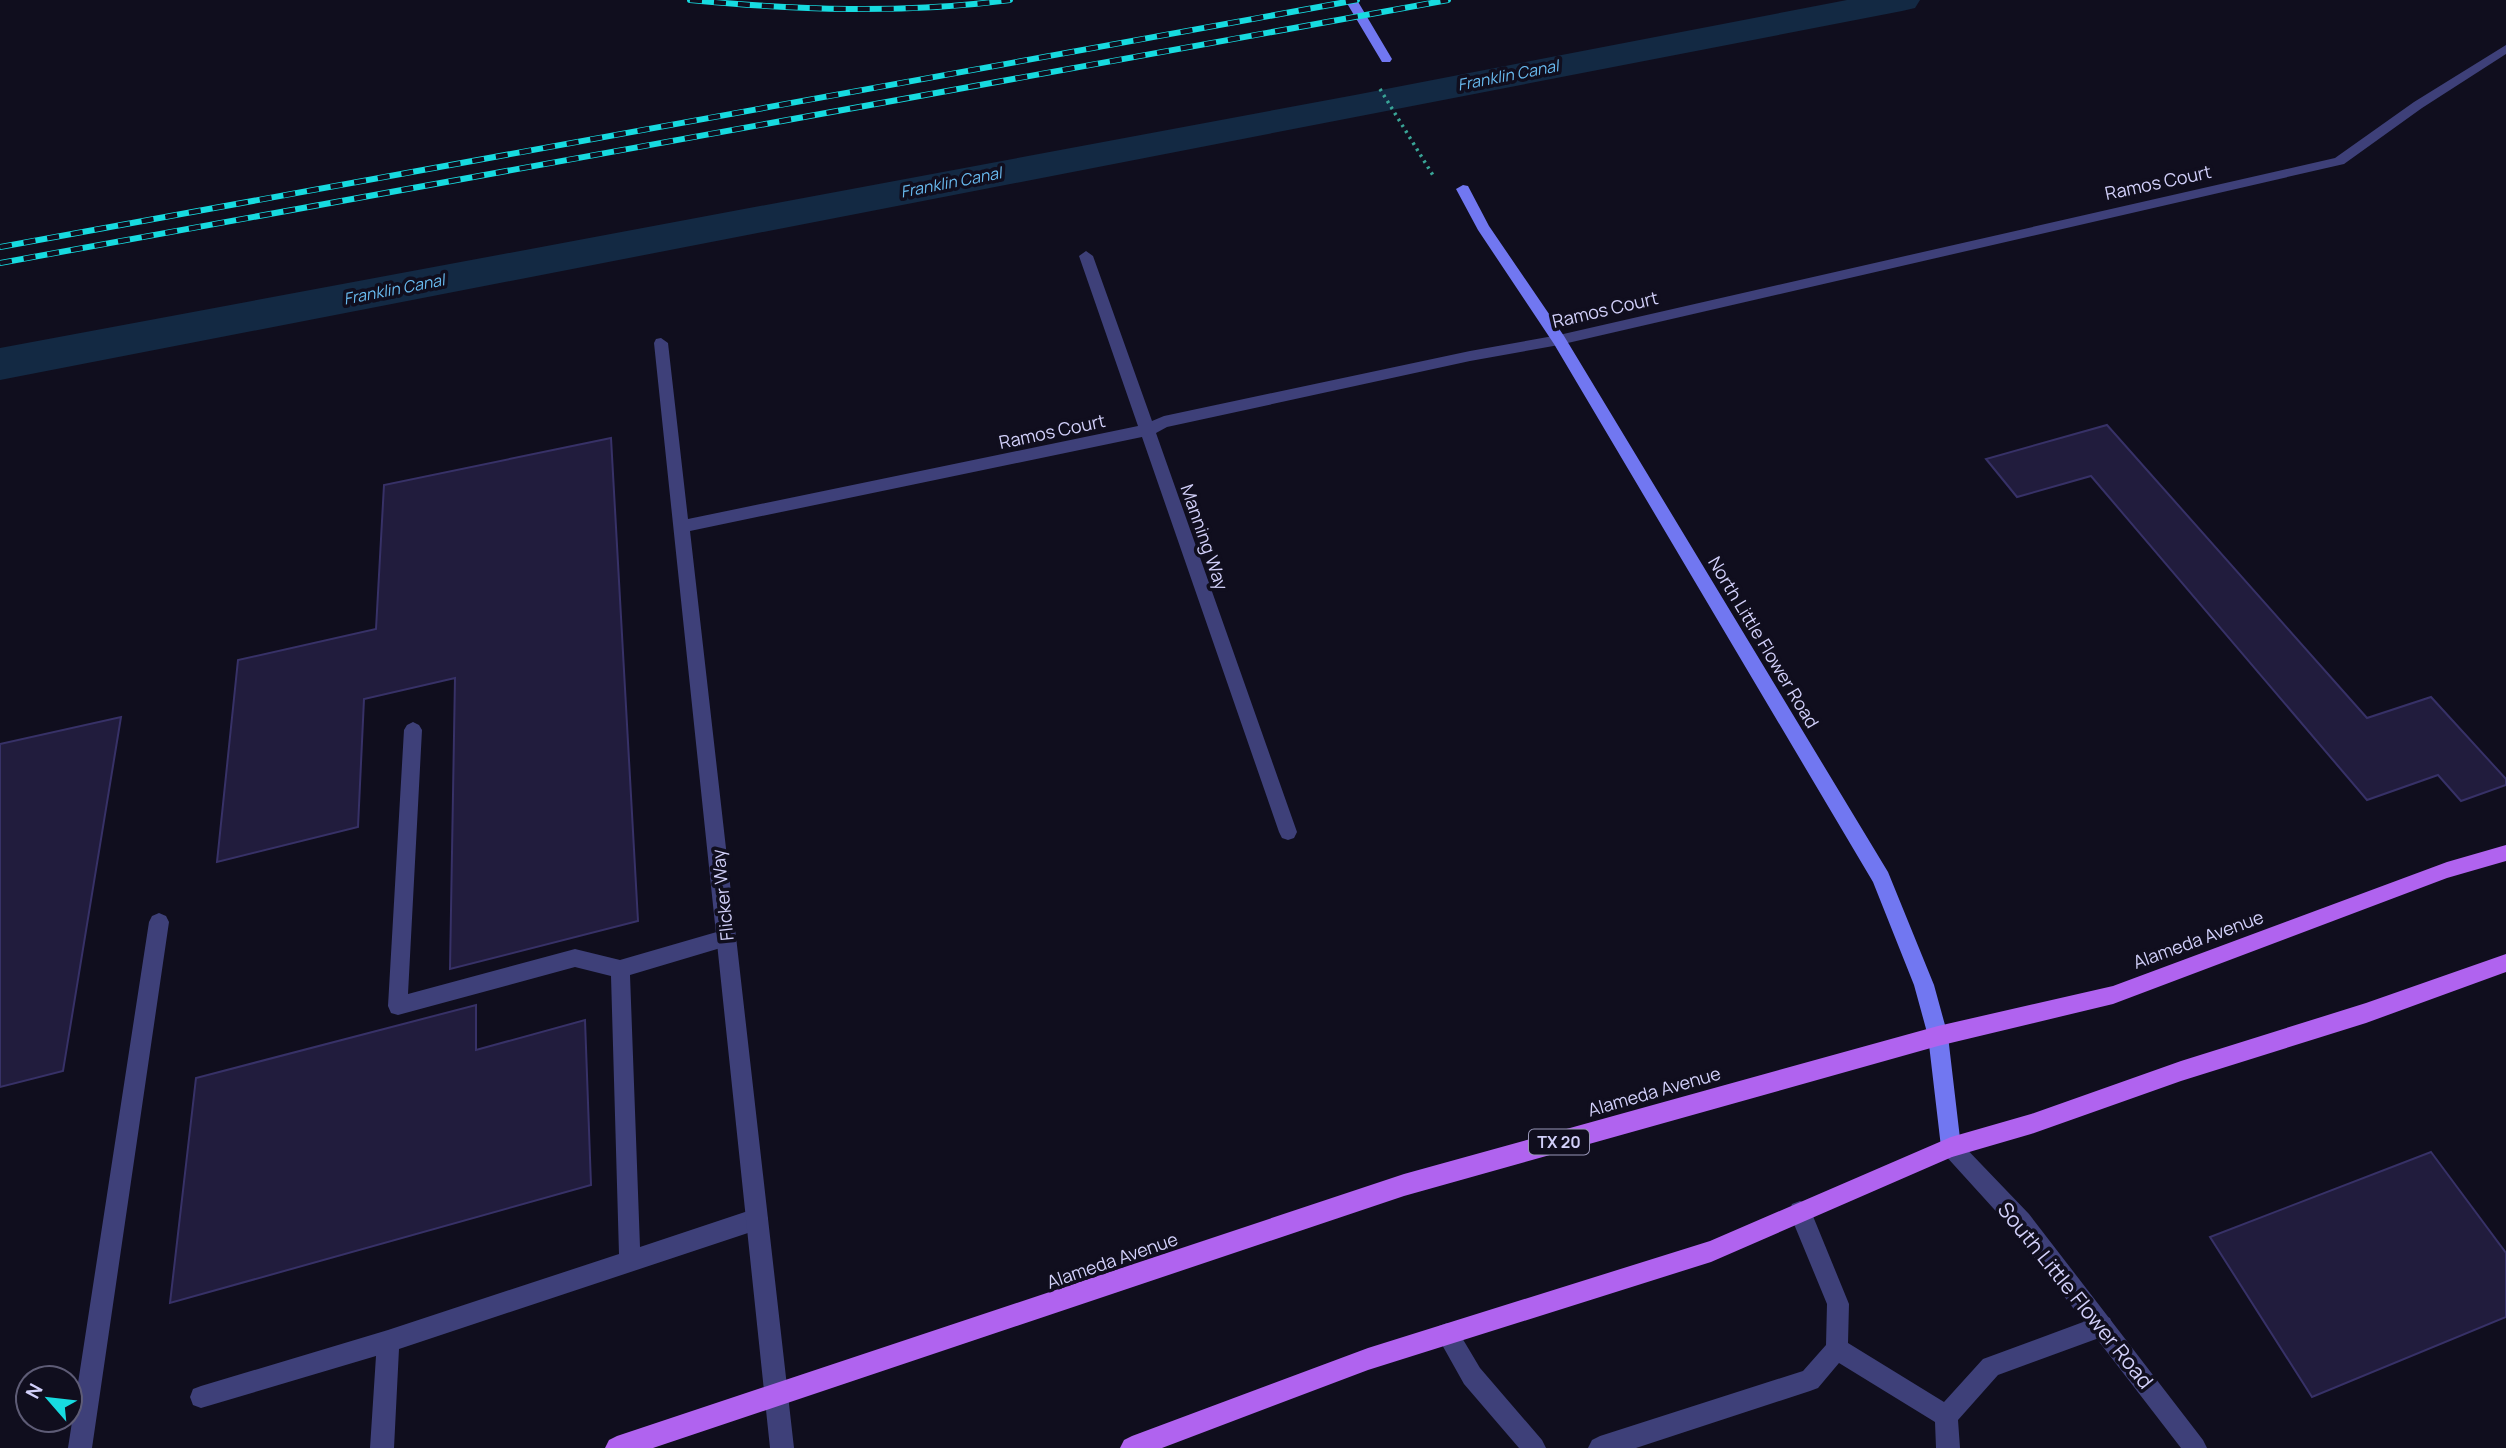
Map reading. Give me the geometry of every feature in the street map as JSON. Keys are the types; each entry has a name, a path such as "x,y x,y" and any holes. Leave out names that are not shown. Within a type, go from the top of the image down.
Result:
{"main road":[{"name":"Alameda Avenue","path":"617,1448 1404,1185 1938,1036 2113,995 2447,870 2506,853"},
{"path":"1132,1448 1368,1359 1711,1251 1951,1147 2031,1124 2181,1071 2366,1013 2506,963"}],"street":[{"path":"1352,0 1385,59"},
{"name":"Ramos Court","path":"681,527 1031,456 1147,430 1164,422 1470,356 1559,340 2087,216 2339,161 2418,105 2506,49"},
{"name":"North Little Flower Road","path":"1463,189 1483,227 1559,340 1881,878 1924,985 1938,1036 1951,1147"},
{"name":"Manning Way","path":"1086,256 1288,832"},
{"name":"Flicker Way","path":"661,343 782,1448"},
{"path":"413,730 398,1006 575,958 620,970 727,938"},
{"path":"80,1448 159,922"},
{"path":"620,970 630,1261"},
{"name":"South Little Flower Road","path":"1951,1147 2021,1222 2195,1448"},
{"path":"1600,1448 1810,1380 1837,1349 1838,1304 1800,1212"},
{"path":"201,1397 388,1341 757,1219"},
{"path":"1948,1448 1946,1416 1991,1367 2102,1326"},
{"path":"1447,1334 1472,1376 1534,1448"},
{"path":"382,1448 388,1341"},
{"path":"1837,1349 1946,1416"}],"path":[{"path":"1378,85 1444,194 1463,189"}],"building":[{"path":"2107,425 2367,718 2431,697 2506,779 2506,785 2461,801 2438,775 2367,800 2091,476 2017,497 1986,459"},
{"path":"611,438 638,921 450,969 455,678 364,699 358,827 217,862 238,660 376,629 384,485"},
{"path":"121,717 63,1071 0,1087 0,744"},
{"path":"476,1005 476,1050 585,1020 591,1185 170,1303 196,1078"},
{"path":"2431,1152 2506,1253 2506,1317 2312,1397 2210,1237"}],"waterway":[{"name":"Franklin Canal","path":"0,364 1355,107 1902,0"}],"railway":[{"path":"690,0 850,9 930,7 1010,0"},
{"path":"0,247 1357,0"},
{"path":"0,263 1448,0"}]}
